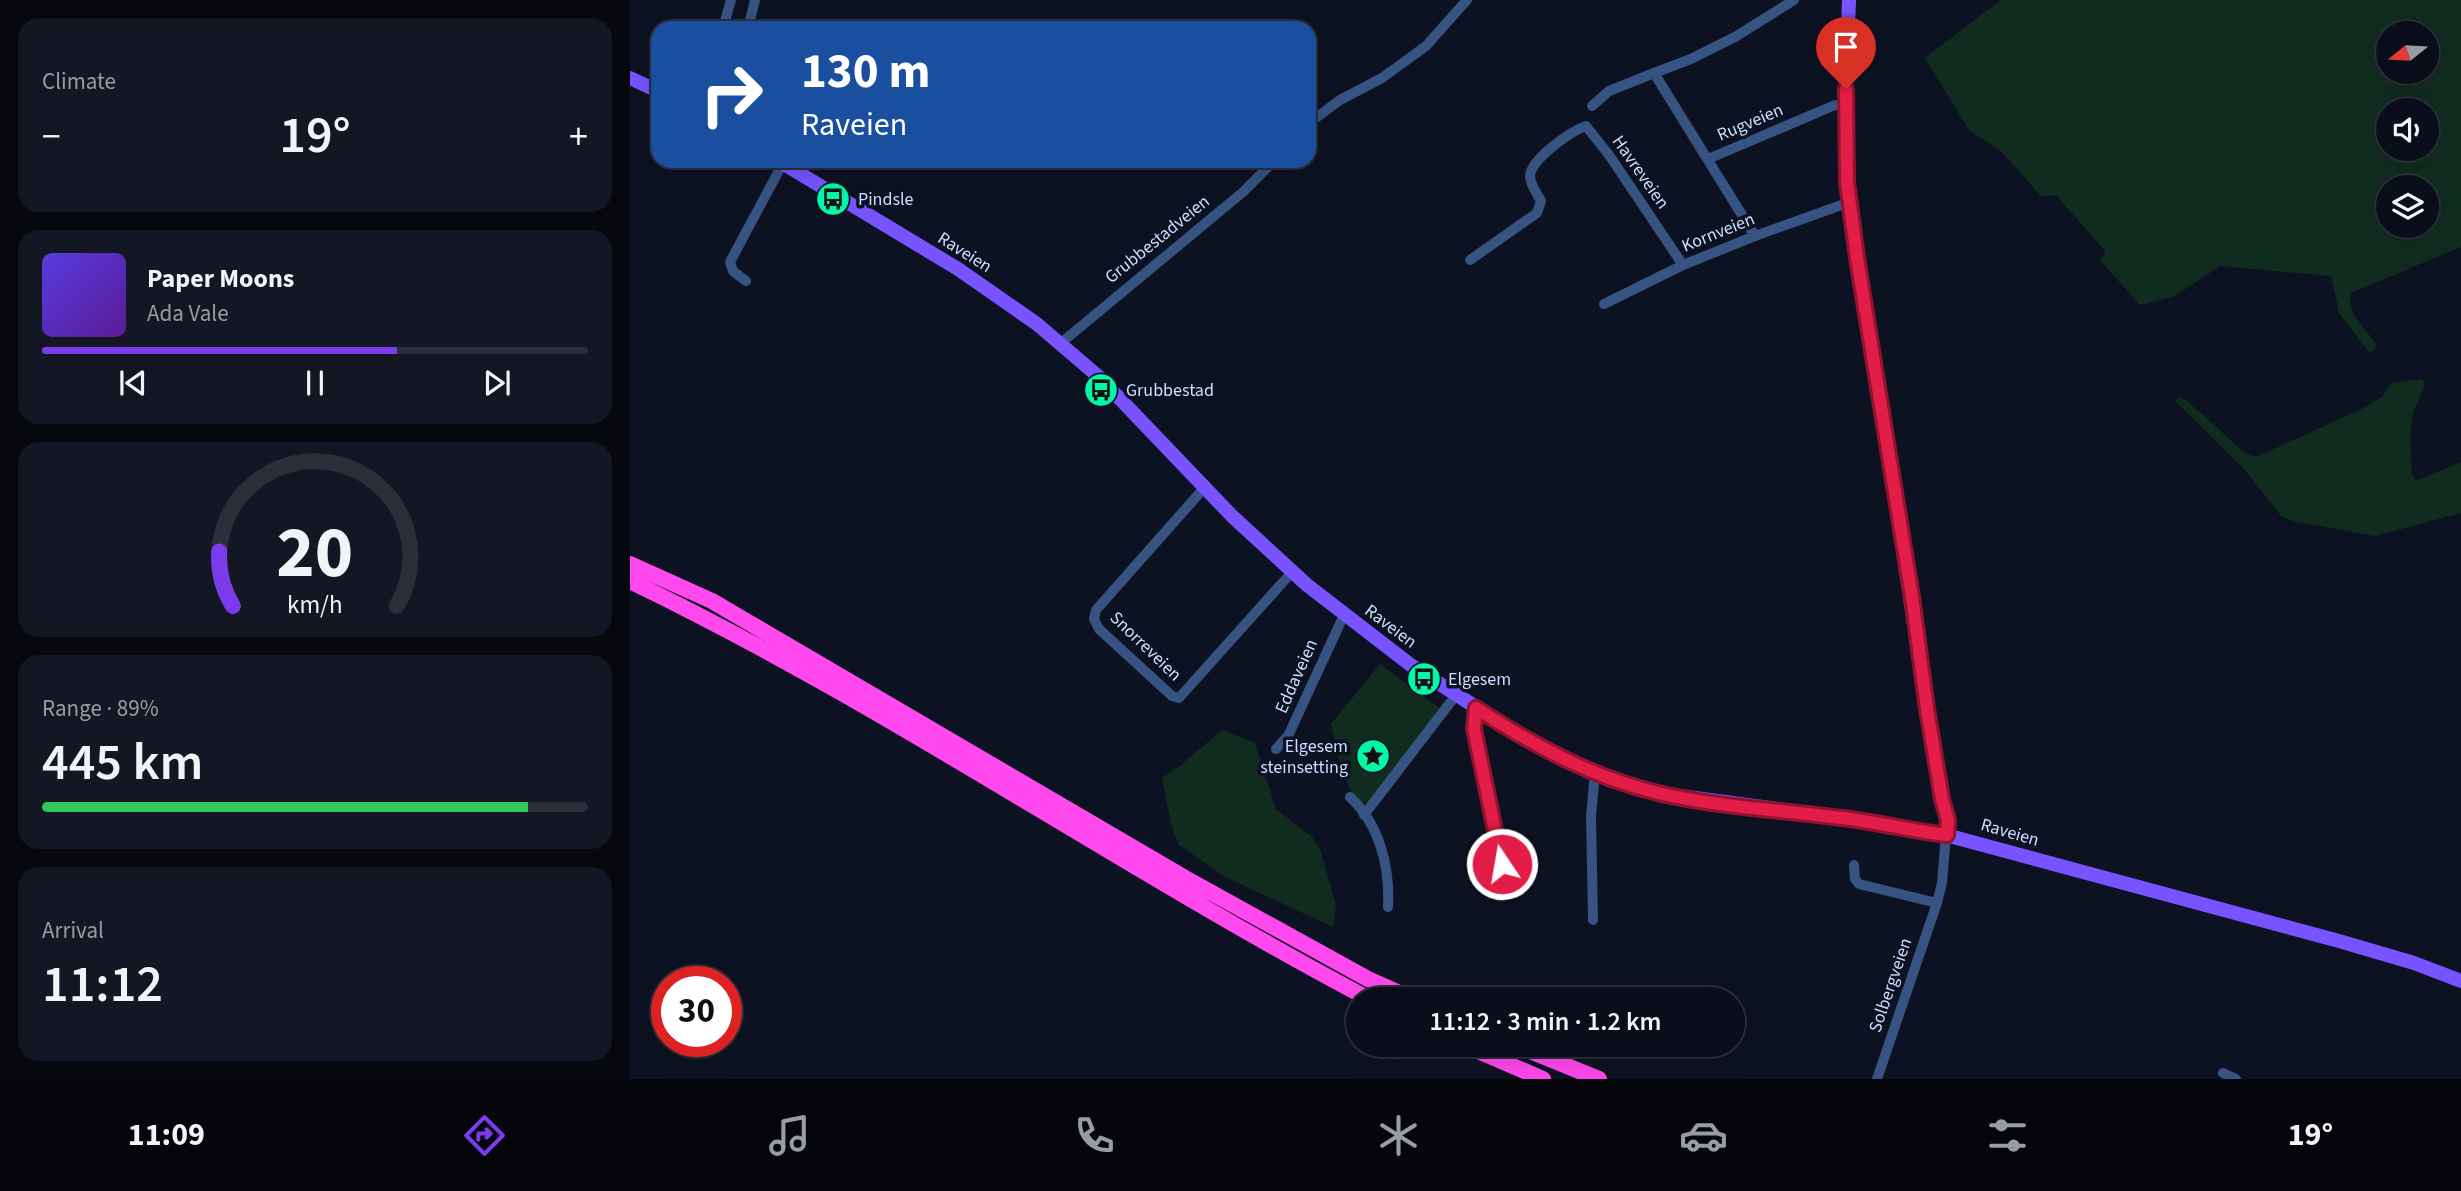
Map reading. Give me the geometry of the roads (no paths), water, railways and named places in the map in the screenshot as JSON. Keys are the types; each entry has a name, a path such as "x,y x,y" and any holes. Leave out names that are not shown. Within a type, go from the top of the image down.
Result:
{"highway":[{"path":"630,564 712,601 1185,878 1385,987"},
{"path":"630,581 706,618 834,687 1183,897 1347,987"},
{"path":"1492,1057 1543,1079"},
{"path":"1545,1057 1599,1079"}],"main road":[{"path":"1849,0 1845,106 1850,202 1942,799 1941,828 1947,835"},
{"path":"630,78 651,88"},
{"name":"Raveien","path":"791,168 967,275 1020,311 1061,343 1107,386 1205,488 1292,572 1344,615 1455,695 1544,750 1595,773 1679,797 1882,823 1947,835 2339,941 2414,963 2461,981"}],"street":[{"path":"725,21 731,0"},
{"path":"750,21 755,0"},
{"path":"1316,118 1340,100 1382,78 1426,46 1467,0"},
{"path":"1592,106 1609,91 1691,59 1735,37 1794,0"},
{"path":"1654,73 1755,236"},
{"name":"Rugveien","path":"1708,159 1835,106 1845,106"},
{"name":"Havreveien","path":"1471,260 1537,213 1541,201 1530,181 1533,166 1571,132 1586,126 1684,265"},
{"name":"Raveien","path":"746,281 733,271 730,262 778,168"},
{"name":"Grubbestadveien","path":"1061,343 1243,192 1267,168"},
{"name":"Kornveien","path":"1604,304 1684,265 1850,202"},
{"name":"Snorreveien","path":"1205,488 1096,610 1094,619 1099,629 1172,696 1179,698 1292,572"},
{"name":"Eddaveien","path":"1276,748 1288,736 1344,615"},
{"path":"1364,815 1455,695"},
{"path":"1476,708 1474,729 1503,870"},
{"path":"1593,920 1591,816 1595,773"},
{"path":"1350,797 1364,815 1383,853 1388,875 1388,907"},
{"name":"Solbergveien","path":"1877,1079 1937,903 1947,835"},
{"path":"1854,865 1855,879 1859,884 1937,903"},
{"path":"2223,1073 2236,1079"}],"place":[{"name":"Pindsle","path":"833,199"},
{"name":"Grubbestad","path":"1101,390"},
{"name":"Elgesem","path":"1424,679"},
{"name":"Elgesem steinsetting","path":"1373,756"}]}
